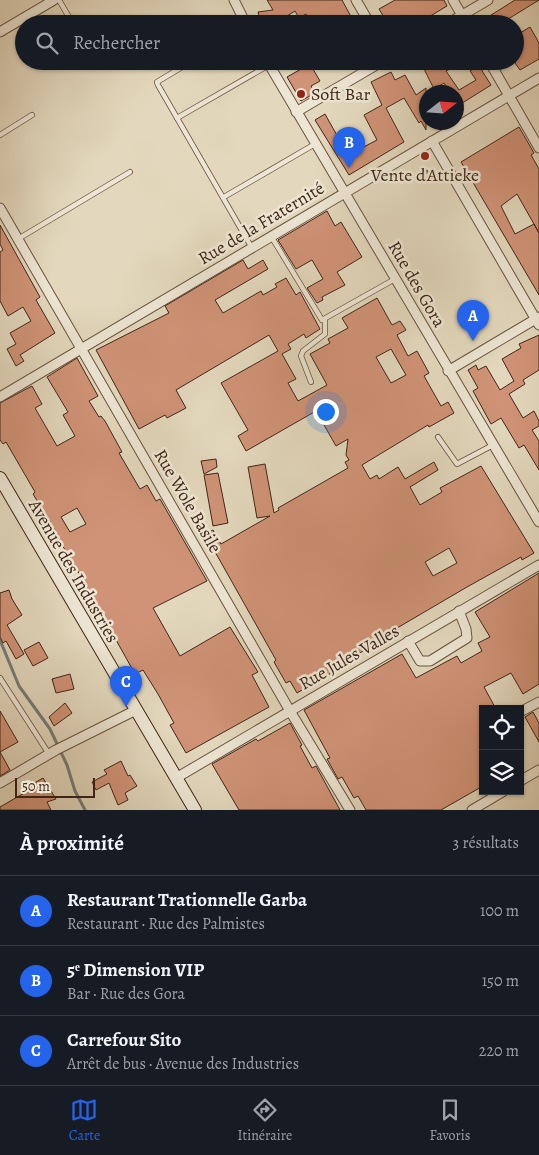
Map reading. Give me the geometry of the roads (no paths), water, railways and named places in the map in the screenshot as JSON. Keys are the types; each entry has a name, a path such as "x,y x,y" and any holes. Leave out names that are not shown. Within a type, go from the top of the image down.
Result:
{"street":[{"path":"234,0 242,15"},
{"path":"356,0 365,15"},
{"path":"453,0 462,15 488,0"},
{"path":"27,15 49,1"},
{"path":"0,32 15,23"},
{"name":"Rue des Gora","path":"272,70 448,371 539,522"},
{"path":"296,112 368,70"},
{"path":"494,70 539,148"},
{"name":"Rue de la Fraternité","path":"0,397 539,78"},
{"path":"432,141 538,321 448,371"},
{"name":"Rue Wole Basile","path":"0,208 4,224 18,239 290,711 350,810"},
{"name":"Avenue des Industries","path":"0,478 195,810"},
{"name":"Rue Jules Valles","path":"176,778 539,565"},
{"path":"408,641 420,661 430,661 467,638 468,633 459,611"},
{"path":"524,710 539,702"},
{"path":"0,783 52,752 136,710"},
{"path":"524,779 539,770"},
{"path":"472,810 497,795"}],"lane":[{"path":"59,0 68,15"},
{"path":"177,70 157,82 158,85 252,248"},
{"path":"177,118 256,70"},
{"path":"0,135 32,115"},
{"path":"224,197 315,144"},
{"path":"18,239 130,172"},
{"path":"271,236 319,318 324,320"},
{"path":"324,320 395,279"},
{"path":"311,382 301,356 303,351 325,334 324,320"},
{"path":"438,437 457,464 493,445"},
{"path":"0,678 52,752"}],"waterway":[{"path":"0,640 19,686 50,729 67,765 75,791 85,810"}],"place":[{"name":"Soft Bar","path":"301,94"},
{"name":"Vente d'Attieke","path":"425,156"},
{"name":"5ᵉ Dimension VIP","path":"349,168"},
{"name":"Restaurant Trationnelle Garba","path":"473,341"},
{"name":"Carrefour Sito","path":"126,707"}]}
